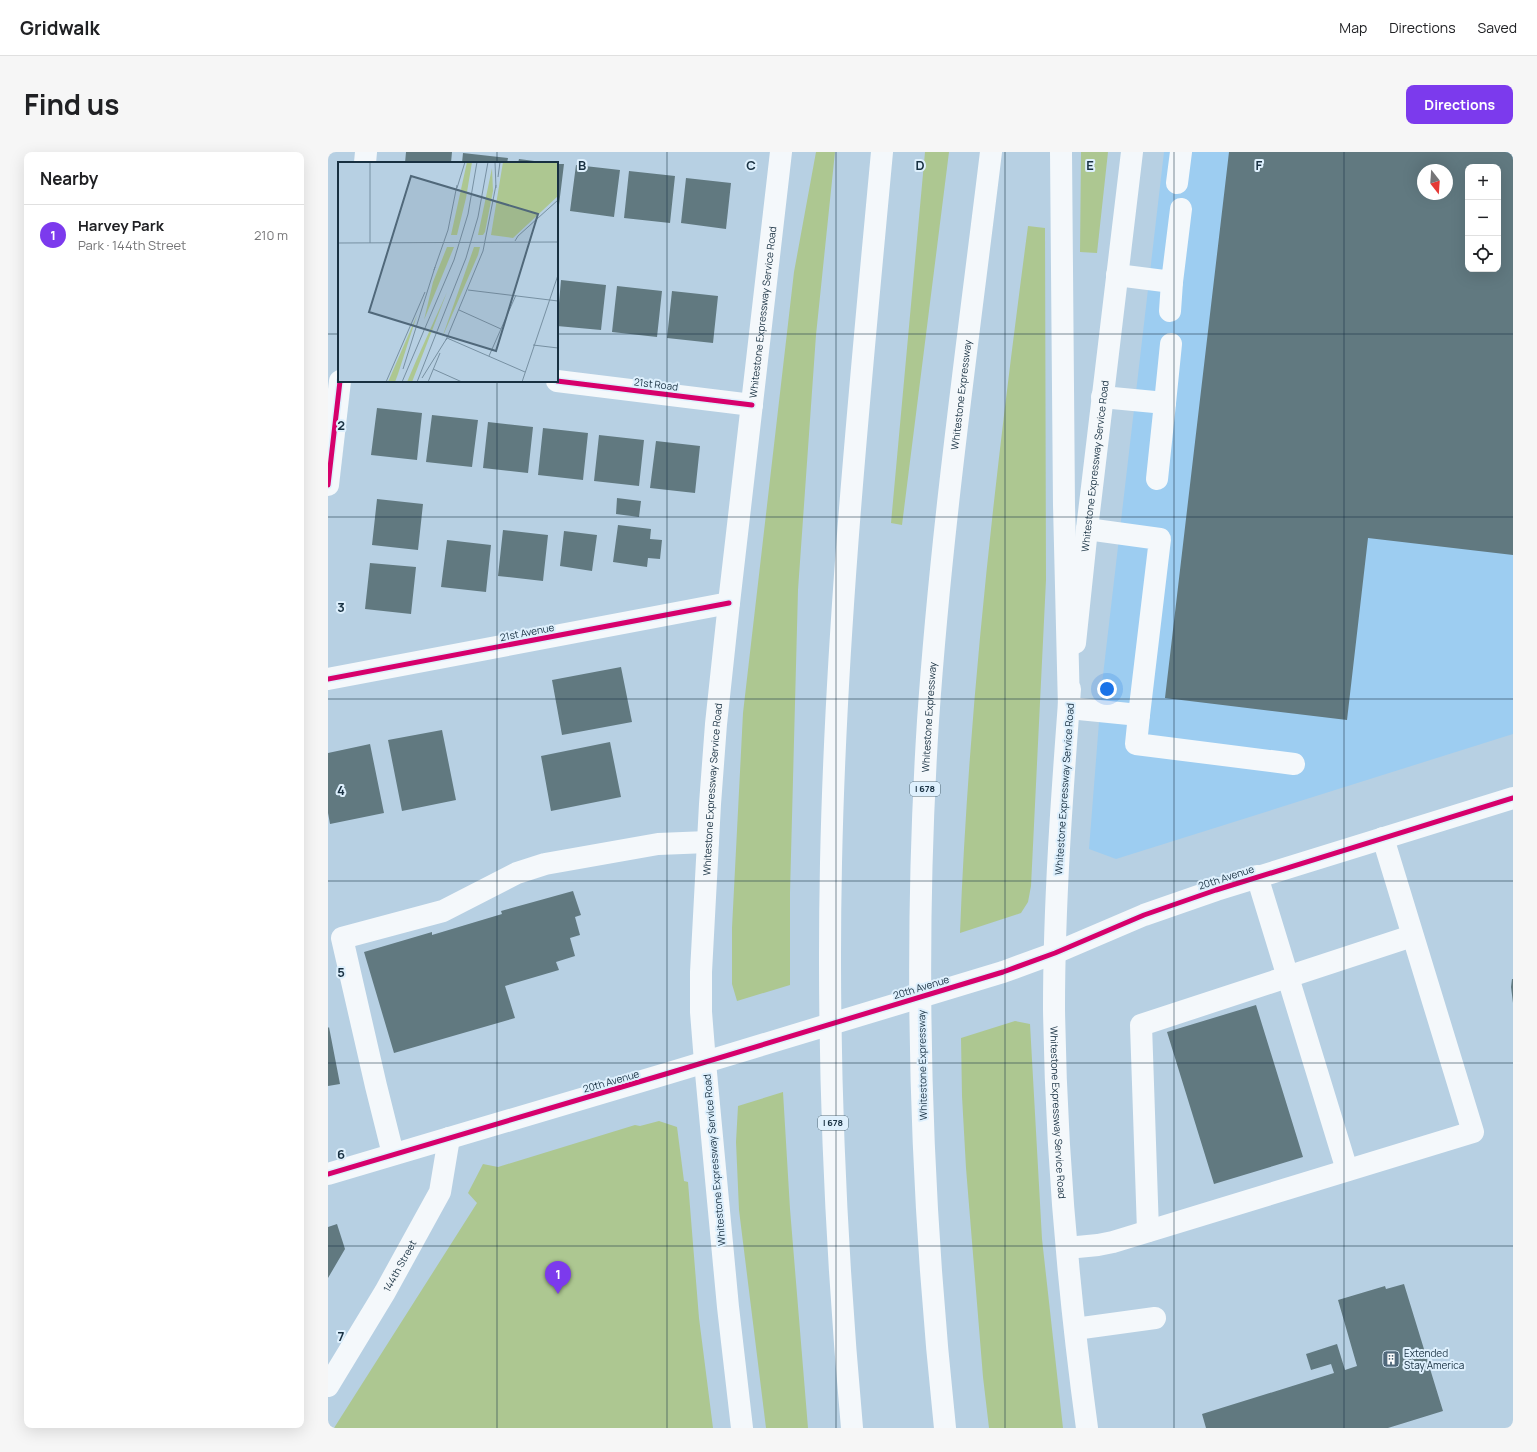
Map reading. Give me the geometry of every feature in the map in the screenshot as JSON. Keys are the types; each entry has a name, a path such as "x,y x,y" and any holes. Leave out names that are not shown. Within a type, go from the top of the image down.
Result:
{"main road":[{"path":"365,162 366,152"},
{"name":"Whitestone Expressway Service Road","path":"742,1428 728,1306 705,1062 701,1012 701,972 716,731 729,603 781,152"},
{"name":"I 678","path":"852,1428 838,1257 833,1153 831,866 838,690 851,482 882,152"},
{"name":"Whitestone Expressway","path":"945,1428 929,1248 922,1119 920,968 923,828 931,685 943,552 955,441 991,152"},
{"path":"1061,152 1064,505 1069,708 1139,715"},
{"name":"Whitestone Expressway Service Road","path":"1087,1428 1067,1248 1057,1105 1054,1009 1057,888 1069,708 1087,529 1132,152"},
{"path":"1177,183 1181,152"},
{"path":"1170,310 1181,209"},
{"path":"1117,275 1172,282"},
{"path":"1157,479 1171,344"},
{"name":"21st Road","path":"558,381 752,405"},
{"path":"328,485 340,382"},
{"path":"1102,397 1165,403"},
{"path":"1087,529 1160,539 1136,744 1294,764"},
{"name":"21st Avenue","path":"328,679 729,603"},
{"name":"20th Avenue","path":"328,1174 966,983 1055,953 1144,915 1257,876 1513,798"},
{"path":"1067,1248 1098,1245 1148,1231 1473,1132 1382,838"},
{"path":"393,1154 342,938 443,911 510,876 545,864 658,844 708,842"},
{"path":"1257,876 1347,1170"},
{"path":"1148,1231 1140,1025 1412,936"},
{"name":"144th Street","path":"328,1386 385,1292 440,1192 449,1138"},
{"path":"1075,1329 1155,1318"}],"shaded area":[{"path":"1164,152 1513,152 1513,734 1116,859 1089,849 1102,684"}],"green space":[{"path":"816,152 835,152 816,335 798,590 790,893 790,985 737,1001 732,984 732,928 743,713 794,272"},
{"path":"925,152 949,152 902,525 891,523"},
{"path":"1081,152 1108,152 1097,253 1080,252"},
{"path":"1028,226 1045,228 1046,580 1031,886 1028,902 1021,913 960,933 964,844 977,667 995,490"},
{"path":"1015,1021 1030,1024 1042,1239 1063,1428 989,1428 983,1377 966,1168 962,1096 961,1038"},
{"path":"783,1092 790,1209 808,1428 766,1428 739,1210 736,1142 738,1106"},
{"path":"659,1121 677,1127 684,1181 688,1182 699,1318 713,1428 334,1428 477,1203 468,1193 483,1164 498,1167 635,1125 640,1126"}],"building":[{"path":"406,152 452,152 451,162 405,162"},
{"path":"1229,152 1513,152 1513,555 1368,538 1347,720 1165,698"},
{"path":"463,153 508,158 507,162 462,162"},
{"path":"519,159 542,162 518,162"},
{"path":"558,164 564,164 558,213"},
{"path":"576,165 620,170 614,217 570,211"},
{"path":"629,171 675,176 670,223 624,218"},
{"path":"686,178 731,183 726,229 681,223"},
{"path":"561,280 606,285 601,330 558,326"},
{"path":"617,286 662,291 657,337 612,332"},
{"path":"672,291 718,296 713,343 667,338"},
{"path":"377,408 422,413 417,460 371,455"},
{"path":"432,415 478,420 472,467 426,462"},
{"path":"488,422 533,427 528,473 483,468"},
{"path":"543,428 588,433 583,480 538,475"},
{"path":"599,435 644,440 639,486 594,481"},
{"path":"656,441 700,446 695,493 650,488"},
{"path":"617,498 641,501 639,517 616,514"},
{"path":"377,499 423,504 418,550 372,545"},
{"path":"618,525 651,529 650,539 662,540 660,559 648,558 647,567 613,562"},
{"path":"503,530 548,535 543,581 498,576"},
{"path":"564,531 597,535 592,571 560,566"},
{"path":"447,540 491,545 486,592 441,587"},
{"path":"370,563 416,567 411,614 365,609"},
{"path":"621,667 632,722 562,735 552,680"},
{"path":"442,730 456,800 402,811 388,740"},
{"path":"610,742 621,797 551,811 541,756"},
{"path":"370,744 384,813 330,824 328,813 328,753"},
{"path":"573,891 581,915 575,917 580,935 570,938 575,956 556,962 559,970 505,986 515,1018 394,1053 364,952 432,932 432,935 502,914 501,911"},
{"path":"1513,979 1513,1003 1511,987"},
{"path":"1256,1005 1303,1157 1214,1184 1167,1032"},
{"path":"329,1027 340,1084 328,1086 328,1028"},
{"path":"337,1224 345,1249 328,1278 328,1227"},
{"name":"Extended Stay America","path":"1404,1284 1443,1411 1388,1428 1206,1428 1202,1414 1334,1373 1331,1364 1311,1370 1306,1354 1337,1344 1345,1370 1357,1366 1338,1300 1385,1286 1386,1289"}],"cycle path":[{"path":"558,381 752,405"},
{"path":"328,485 340,382"},
{"path":"328,679 729,603"},
{"path":"328,1174 1003,972 1055,953 1144,915 1216,890 1513,798"}],"place":[{"name":"Harvey Park","path":"558,1294"},
{"name":"Extended Stay America","path":"1391,1359"}]}
